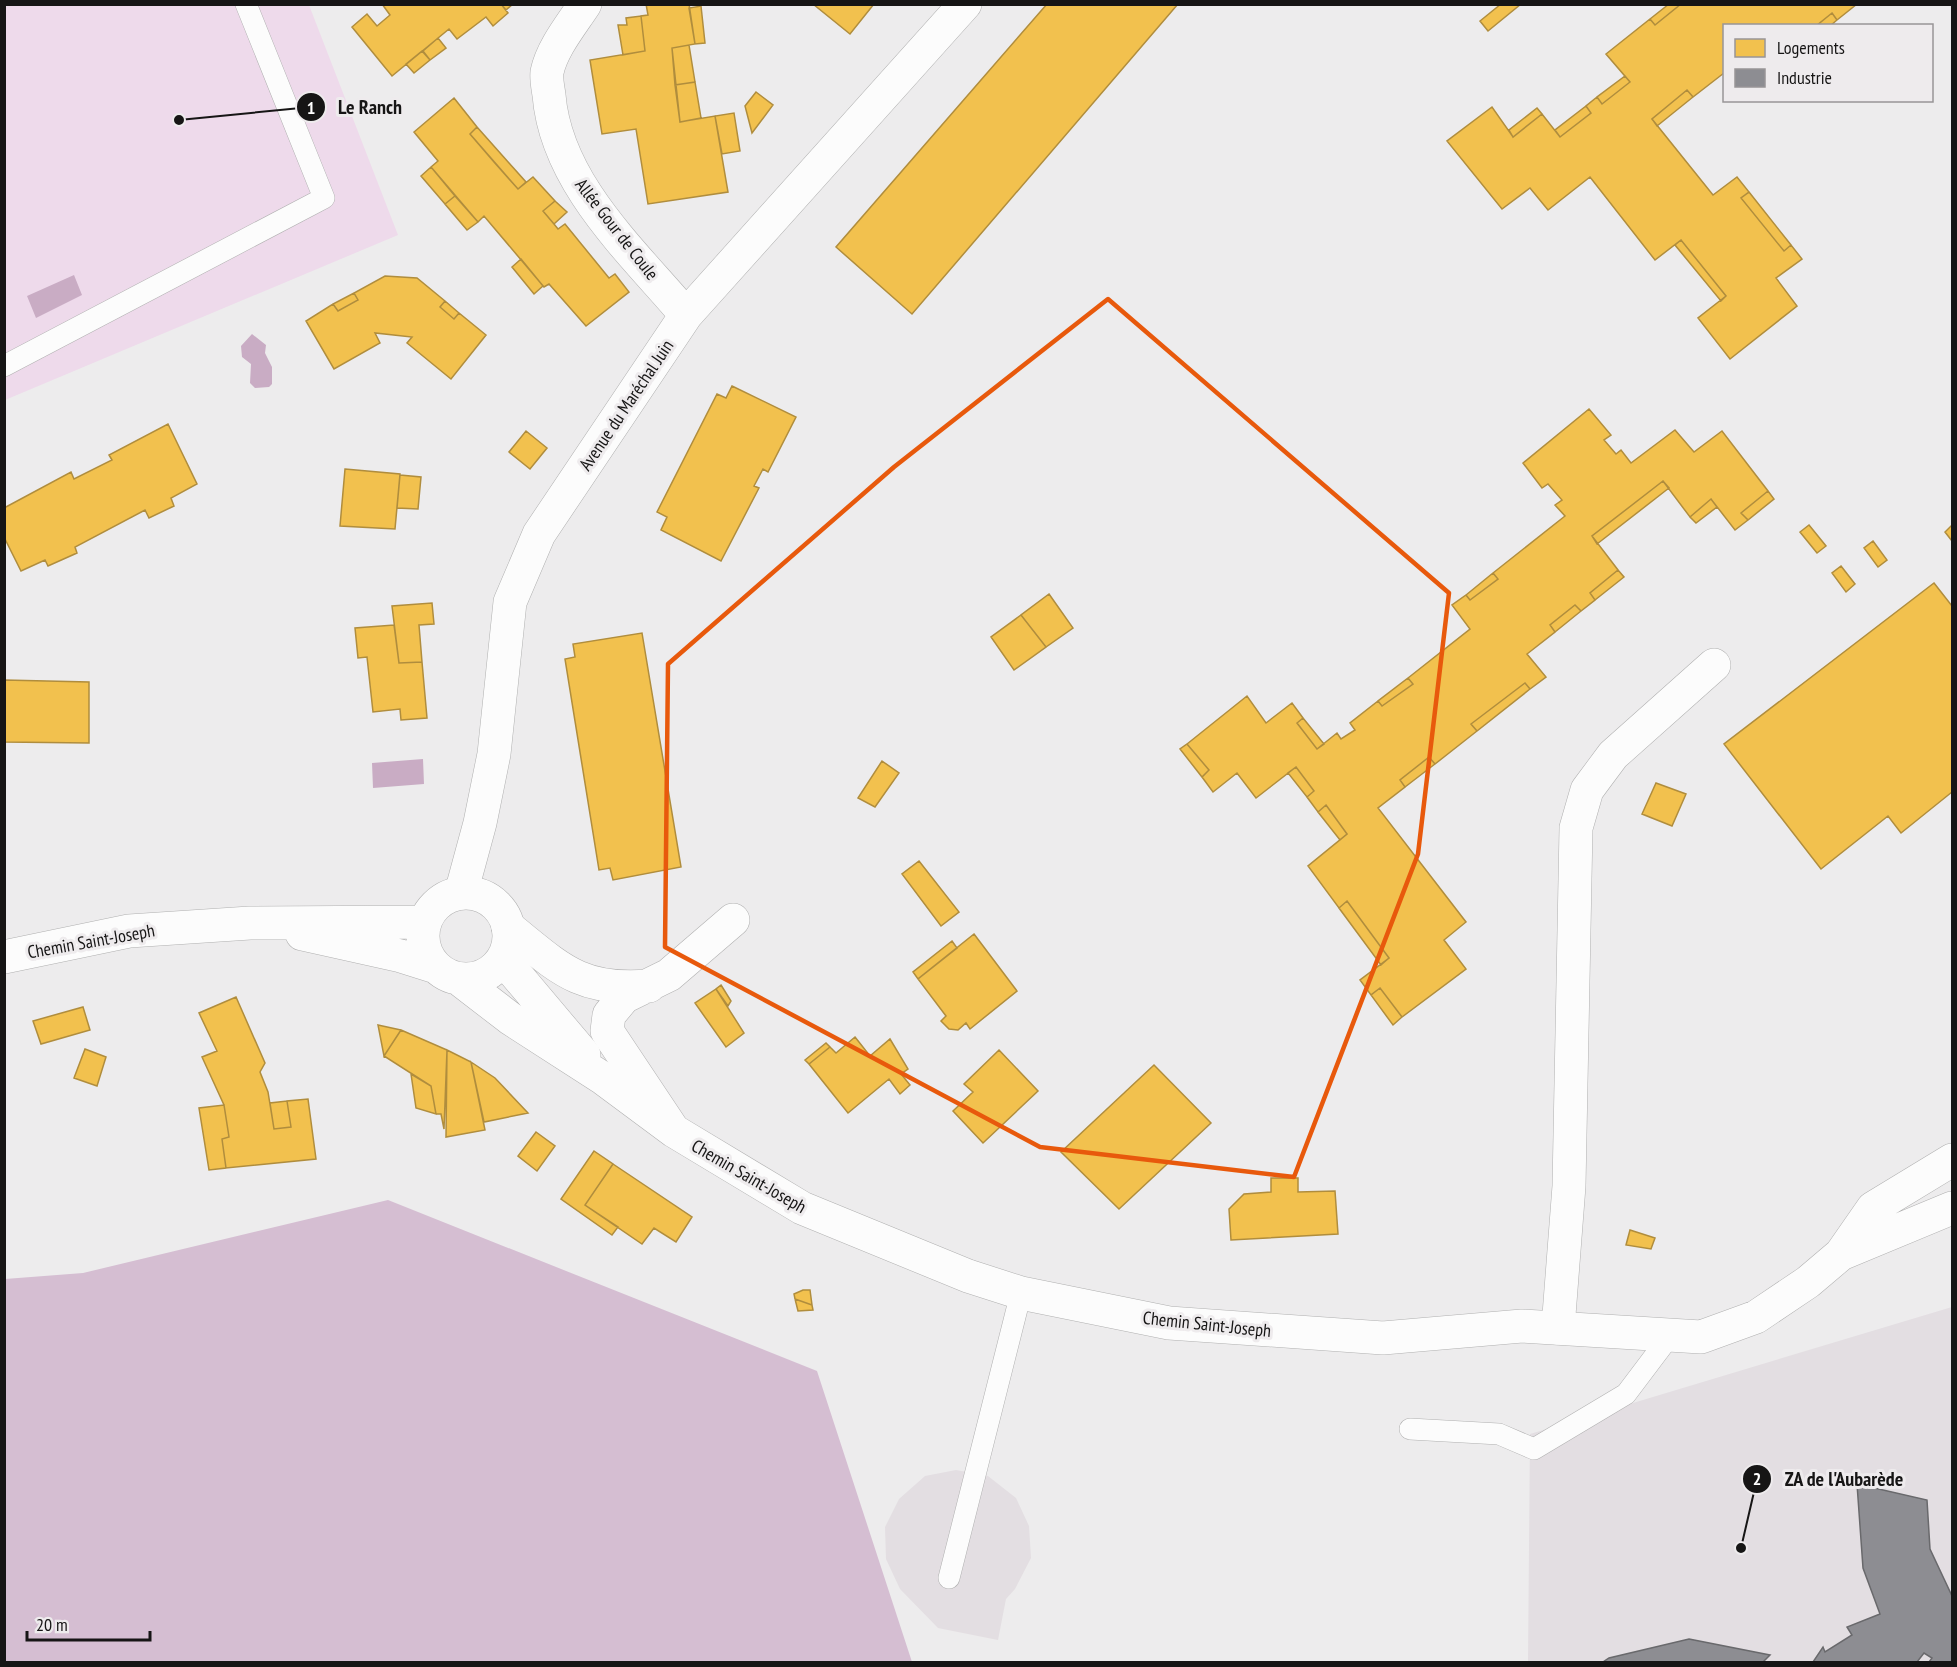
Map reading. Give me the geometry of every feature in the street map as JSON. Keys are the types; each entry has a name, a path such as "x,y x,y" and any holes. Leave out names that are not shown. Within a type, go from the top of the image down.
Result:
{"main road":[{"name":"Allée Gour de Coule","path":"585,4 562,40 547,72 550,118 574,177 613,230 686,315"},
{"name":"Avenue du Maréchal Juin","path":"461,893 480,823 494,754 510,602 539,534 686,315 965,4"},
{"path":"1558,1328 1569,1186 1576,828 1587,790 1612,755 1714,665"},
{"path":"508,927 508,949 503,959 484,976 447,973 424,946 425,922 439,902 461,893 474,893 496,904 508,927 551,964 567,973 584,980 619,986 650,985"},
{"path":"674,1131 607,1030 609,1016 624,997 669,975 733,920"},
{"name":"Chemin Saint-Joseph","path":"4,957 129,931 250,923 425,922"},
{"name":"Chemin Saint-Joseph","path":"250,923 401,956 447,973 511,1019 604,1079 674,1131 802,1208 881,1243 968,1276 1021,1293 1169,1323 1383,1338 1522,1326 1669,1337 1701,1337 1756,1317 1808,1282 1841,1254"},
{"name":"Chemin Saint-Joseph","path":"503,959 604,1079"},
{"path":"1841,1254 1873,1208 1953,1161"},
{"path":"1841,1254 1953,1208"}],"lane":[{"path":"4,366 110,313 324,198 246,4"},
{"path":"949,1578 1021,1293"},
{"path":"1410,1429 1499,1434 1534,1449 1626,1394 1669,1337"}],"highlighted area":[{"path":"1108,299 1449,593 1418,854 1294,1177 1040,1147 665,947 668,664 894,467"}],"shaded area":[{"path":"5,5 309,5 398,235 5,400"},
{"path":"74,275 82,295 36,318 27,296"},
{"path":"252,334 266,345 265,353 272,367 272,384 269,387 255,388 250,383 251,364 242,357 241,346"},
{"path":"423,759 424,784 373,788 372,763"},
{"path":"388,1200 817,1371 912,1662 5,1662 5,1279 83,1273"},
{"path":"1952,1307 1952,1662 1528,1662 1530,1434"},
{"path":"956,1470 988,1476 1016,1498 1029,1526 1031,1558 1015,1589 1006,1599 998,1640 938,1628 900,1589 886,1559 885,1527 899,1499 925,1476"}],"building: Logements":[{"path":"382,4 501,4 508,13 493,26 486,17 457,39 449,29 392,76 352,27 367,14 377,26 390,15"},
{"path":"501,4 513,4 506,10"},
{"path":"646,4 689,4 695,44 672,48 680,122 715,116 728,192 648,204 636,129 602,134 590,60 645,51 641,16 648,15"},
{"path":"813,4 874,4 850,34"},
{"path":"1047,4 1178,4 912,314 836,247"},
{"path":"1501,4 1521,4 1488,31 1480,21"},
{"path":"1669,4 1681,4 1655,25 1650,19"},
{"path":"1681,4 1857,4 1837,20 1832,13 1818,24 1723,24 1723,74 1693,97 1687,90 1652,119 1713,195 1737,177 1749,192 1741,198 1784,251 1791,245 1802,259 1776,278 1797,306 1730,359 1698,318 1726,296 1681,240 1655,260 1590,177 1548,210 1530,188 1502,209 1447,141 1492,107 1513,137 1542,114 1560,137 1591,113 1586,106 1597,97 1602,104 1630,82 1606,54 1650,19 1655,25"},
{"path":"701,6 705,43 695,44 689,8"},
{"path":"1832,13 1837,20 1832,24 1818,24"},
{"path":"641,16 645,51 623,55 618,25 627,25 626,18"},
{"path":"438,38 446,48 430,60 423,51"},
{"path":"689,45 695,82 675,85 672,48"},
{"path":"422,51 430,60 414,73 406,64"},
{"path":"1625,76 1630,82 1602,104 1597,97"},
{"path":"695,82 701,118 680,122 675,85"},
{"path":"1687,90 1693,97 1657,126 1652,119"},
{"path":"756,92 773,105 752,133 745,106"},
{"path":"454,98 477,127 470,134 518,189 533,177 555,201 543,211 558,229 565,224 609,278 615,274 629,292 586,326 549,284 544,287 484,216 478,222 431,167 438,161 414,132"},
{"path":"1586,106 1591,113 1560,137 1555,130"},
{"path":"1537,108 1542,114 1513,137 1509,130"},
{"path":"734,113 740,151 722,154 715,116"},
{"path":"477,127 526,182 518,189 470,134"},
{"path":"431,167 455,196 445,204 421,176"},
{"path":"1749,192 1791,245 1784,251 1741,198"},
{"path":"455,196 478,222 467,230 445,204"},
{"path":"555,201 567,212 554,224 543,211"},
{"path":"1681,240 1726,296 1721,301 1675,245"},
{"path":"521,259 543,286 534,294 512,267"},
{"path":"385,276 417,278 445,301 440,307 454,319 459,313 486,335 451,379 407,343 412,337 375,333 380,343 334,369 306,321 333,304 338,311 358,300 354,293"},
{"path":"354,293 358,300 338,311 333,304"},
{"path":"445,301 459,313 454,319 440,307"},
{"path":"732,386 796,417 768,472 763,469 754,486 759,488 721,561 661,530 667,517 657,512 717,394 726,398"},
{"path":"1589,409 1611,435 1604,440 1616,454 1621,450 1631,463 1675,430 1694,452 1722,431 1768,491 1741,513 1748,520 1735,530 1711,499 1690,517 1663,481 1592,536 1618,570 1590,593 1595,600 1581,611 1575,605 1550,625 1555,632 1527,654 1546,677 1530,689 1525,683 1471,724 1477,731 1435,764 1429,757 1400,780 1405,787 1378,808 1466,922 1444,940 1466,969 1402,1017 1380,988 1371,995 1360,980 1389,958 1347,901 1339,908 1308,866 1347,834 1326,805 1318,812 1307,797 1314,791 1296,767 1256,798 1237,773 1213,792 1202,777 1209,770 1187,744 1247,696 1266,723 1292,703 1303,718 1297,723 1317,749 1337,733 1341,739 1355,730 1350,723 1378,701 1382,706 1413,684 1408,678 1470,629 1452,605 1466,595 1470,600 1498,579 1493,573 1565,516 1555,505 1562,500 1548,484 1542,488 1523,463"},
{"path":"168,424 197,484 171,498 174,506 149,518 145,510 75,547 77,553 48,566 45,560 21,571 4,537 4,508 71,472 74,479 112,460 109,455"},
{"path":"526,431 547,448 530,469 509,452"},
{"path":"345,469 400,474 395,529 340,526"},
{"path":"400,475 421,477 418,509 397,508"},
{"path":"1663,481 1669,488 1597,544 1592,536"},
{"path":"1768,491 1774,499 1748,520 1741,513"},
{"path":"1711,499 1717,507 1696,523 1690,517"},
{"path":"1809,525 1826,546 1817,553 1800,532"},
{"path":"1952,525 1952,541 1945,532"},
{"path":"1873,541 1887,560 1878,567 1864,548"},
{"path":"1841,566 1855,584 1846,592 1832,573"},
{"path":"1618,570 1624,577 1595,600 1590,593"},
{"path":"1493,573 1498,579 1470,600 1466,595"},
{"path":"1934,583 1952,606 1952,792 1901,833 1888,816 1821,869 1724,744"},
{"path":"1049,594 1073,628 1046,647 1021,615"},
{"path":"432,603 434,624 419,625 422,662 399,663 392,606"},
{"path":"1575,605 1581,611 1555,632 1550,625"},
{"path":"1021,615 1046,647 1014,670 991,637"},
{"path":"394,625 399,663 422,662 427,718 401,720 400,709 373,712 367,657 358,658 355,628"},
{"path":"642,633 681,867 613,880 610,868 599,870 565,659 575,657 573,644"},
{"path":"1408,678 1413,684 1382,706 1378,701"},
{"path":"4,680 89,682 89,743 4,742"},
{"path":"1525,683 1530,689 1477,731 1471,724"},
{"path":"1303,718 1324,744 1317,749 1297,723"},
{"path":"1187,744 1209,770 1202,777 1180,749"},
{"path":"1429,757 1435,764 1405,787 1400,780"},
{"path":"882,761 899,773 875,807 858,798"},
{"path":"1296,767 1314,791 1307,797 1288,773"},
{"path":"1656,783 1686,794 1672,826 1642,814"},
{"path":"1326,805 1347,834 1340,840 1318,812"},
{"path":"919,861 959,912 941,926 902,874"},
{"path":"1347,901 1389,958 1381,965 1339,908"},
{"path":"974,934 1017,991 970,1029 966,1023 958,1030 949,1029 941,1021 946,1016 918,979"},
{"path":"952,941 957,948 918,979 913,972"},
{"path":"721,985 731,1001 728,1006 716,989"},
{"path":"1380,988 1402,1017 1393,1025 1371,995"},
{"path":"716,989 744,1033 726,1047 695,1003"},
{"path":"236,997 265,1063 260,1072 268,1092 274,1129 291,1127 287,1101 308,1099 316,1159 226,1168 222,1139 229,1137 224,1105 202,1057 217,1051 199,1013"},
{"path":"83,1007 90,1030 41,1044 33,1021"},
{"path":"378,1025 401,1030 384,1056"},
{"path":"401,1030 447,1050 444,1129 441,1114 436,1114 431,1086 384,1056"},
{"path":"855,1037 870,1056 890,1039 908,1069 901,1074 910,1085 900,1094 889,1079 848,1113 809,1064 830,1047 836,1053"},
{"path":"826,1043 830,1047 809,1064 805,1060"},
{"path":"85,1049 106,1057 97,1086 74,1078"},
{"path":"447,1050 471,1062 485,1130 446,1137"},
{"path":"999,1050 1038,1091 983,1143 953,1111 973,1092 964,1084"},
{"path":"471,1062 495,1078 528,1113 484,1122"},
{"path":"1154,1065 1211,1123 1119,1209 1061,1152"},
{"path":"411,1074 431,1086 436,1114 416,1108"},
{"path":"287,1101 291,1127 274,1129 270,1103"},
{"path":"224,1105 229,1137 222,1139 226,1168 209,1170 199,1108"},
{"path":"536,1132 555,1146 537,1171 518,1156"},
{"path":"594,1151 613,1164 585,1205 618,1227 612,1235 561,1199"},
{"path":"613,1164 692,1217 676,1242 654,1228 642,1244 585,1205"},
{"path":"1271,1178 1298,1178 1298,1192 1335,1191 1338,1234 1231,1240 1229,1209 1244,1194 1271,1192"},
{"path":"1630,1230 1655,1238 1651,1249 1626,1245"},
{"path":"810,1290 812,1305 795,1299 794,1294"},
{"path":"795,1299 812,1305 813,1310 798,1311"}],"building: Industrie":[{"path":"1857,1484 1927,1500 1930,1549 1952,1596 1952,1662 1929,1662 1932,1658 1924,1653 1917,1662 1813,1662 1823,1647 1825,1652 1852,1635 1847,1627 1880,1614 1863,1568"},
{"path":"1689,1639 1770,1655 1763,1662 1603,1662 1609,1658"}],"place":[{"name":"Le Ranch","path":"179,120"},
{"name":"ZA de l'Aubarède","path":"1741,1548"}]}
